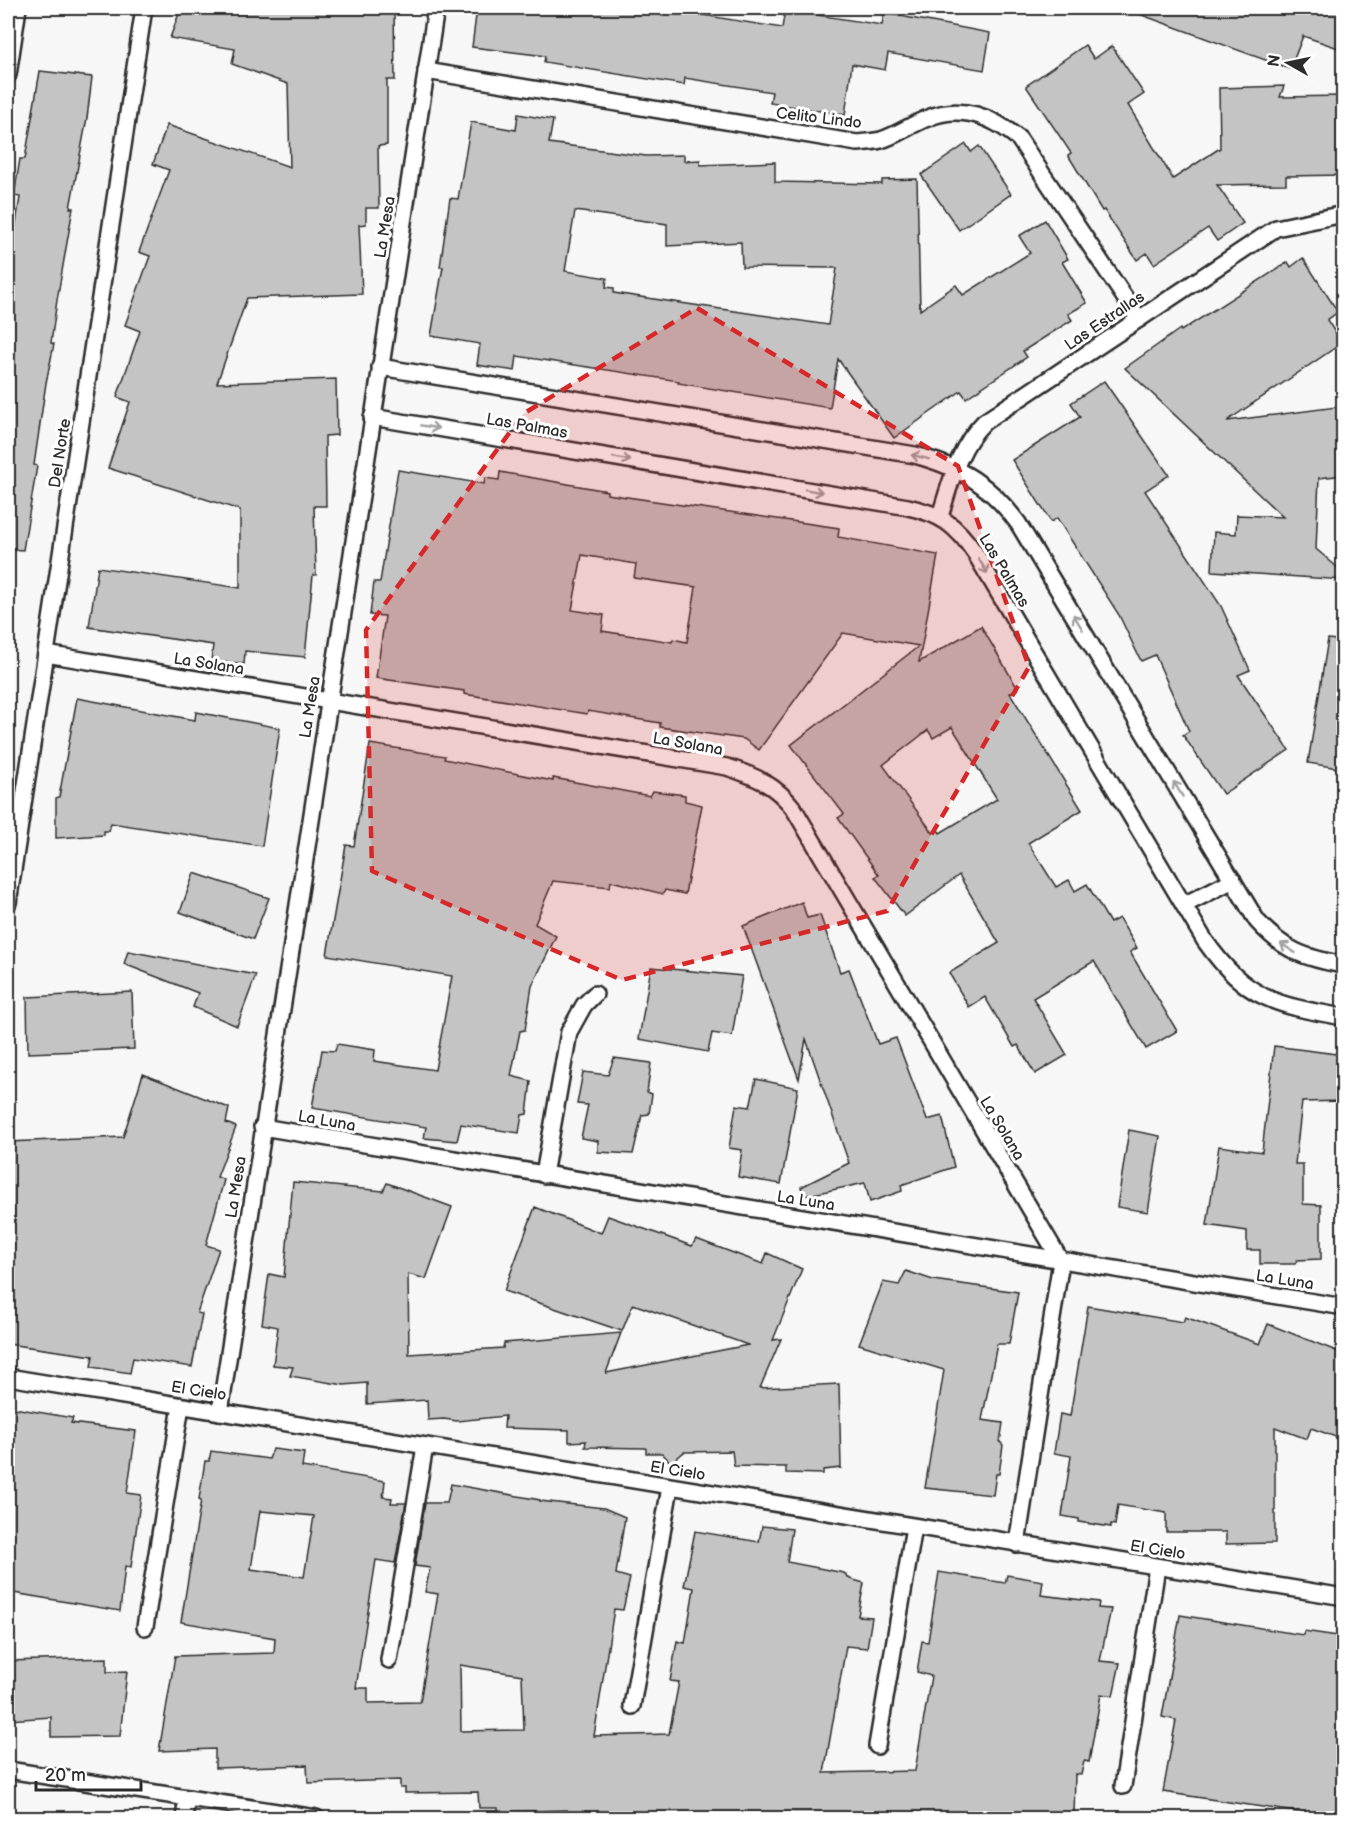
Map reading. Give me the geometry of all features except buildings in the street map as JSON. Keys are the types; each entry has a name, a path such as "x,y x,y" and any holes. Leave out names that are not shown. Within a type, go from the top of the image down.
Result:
{"lane":[{"path":"8,71 18,8"},
{"name":"Del Norte","path":"8,903 144,8"},
{"name":"La Mesa","path":"220,1412 262,1127 436,8"},
{"name":"Celito Lindo","path":"426,71 857,143 880,141 946,112 964,112 986,117 1003,126 1019,139 1139,319"},
{"name":"Las Estrallas","path":"940,516 955,468 971,435 984,422 1276,228 1344,214"},
{"path":"380,367 915,455 955,468 975,479 993,493 1018,523 1257,921 1282,945 1297,954 1314,960 1344,965"},
{"name":"Las Palmas","path":"372,417 908,507 940,516 954,526 975,553 1184,905 1221,963 1242,984 1267,999 1296,1008 1344,1017"},
{"name":"La Solana","path":"46,654 727,767 769,783 783,794 794,808 1061,1261"},
{"path":"1184,905 1233,880"},
{"path":"544,1175 564,1049 569,1032 584,1005 595,994"},
{"name":"La Luna","path":"262,1127 1344,1307"},
{"path":"1017,1544 1061,1261"},
{"name":"El Cielo","path":"8,1377 1344,1597"},
{"path":"145,1627 181,1406"},
{"path":"389,1660 425,1446"},
{"path":"632,1706 670,1487"},
{"path":"877,1746 914,1527"},
{"path":"1123,1786 1157,1567"},
{"path":"8,1770 316,1818"},
{"path":"184,1818 188,1798"}],"highlighted area":[{"path":"697,308 958,466 1029,667 887,911 622,980 372,871 366,630 523,414"}]}
